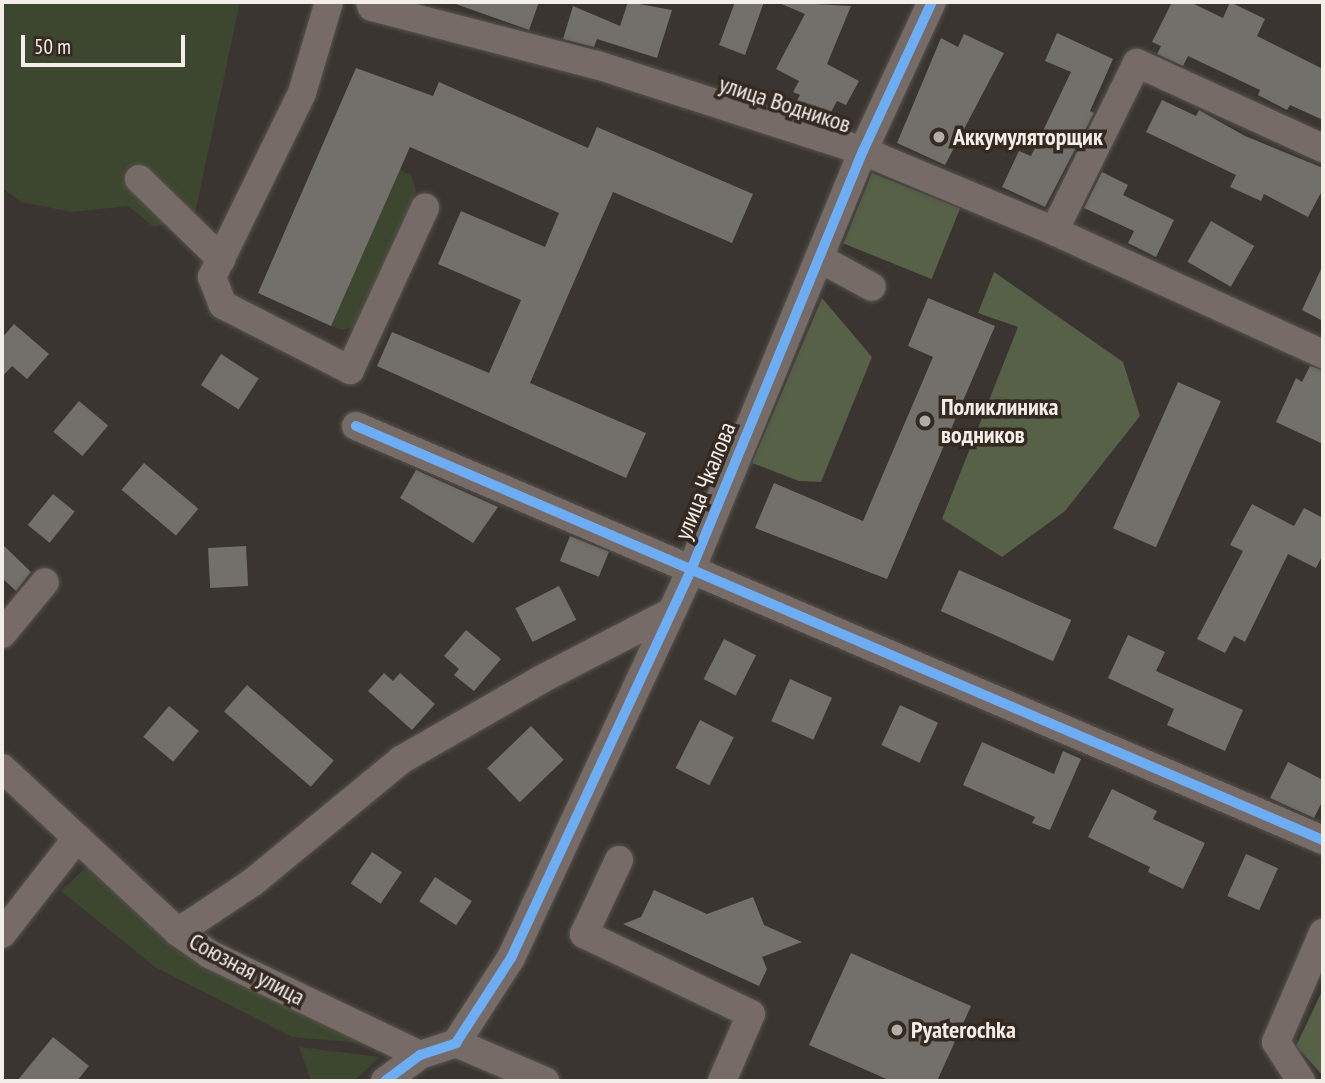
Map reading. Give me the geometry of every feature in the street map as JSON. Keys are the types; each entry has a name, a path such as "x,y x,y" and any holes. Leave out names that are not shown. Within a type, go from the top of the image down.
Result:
{"street":[{"path":"329,2 302,93 212,277 223,305 351,370 425,208"},
{"name":"улица Чкалова","path":"456,1043 511,958 691,570 863,151 932,2"},
{"name":"улица Водников","path":"371,4 597,65 863,151 1054,231 1323,354"},
{"path":"1054,231 1137,62 1323,148"},
{"path":"139,179 221,259"},
{"path":"819,258 872,286"},
{"path":"356,426 1323,840"},
{"path":"2,634 45,582"},
{"path":"178,932 253,882 401,760 540,680 671,612"},
{"name":"Союзная улица","path":"2,768 178,932 209,954 401,1072"},
{"path":"2,934 77,838"},
{"path":"619,860 584,934 751,1014 722,1081"},
{"path":"1295,1075 1276,1042 1323,933"},
{"path":"401,1072 456,1043 545,1081"}],"green space":[{"path":"2,2 240,2 194,218 154,227 128,206 72,212 21,202 2,188"},
{"path":"393,165 412,177 416,192 358,326 342,330 323,323"},
{"path":"872,173 960,209 932,279 844,243"},
{"path":"994,272 1123,362 1140,416 1065,511 1002,557 942,519 1018,327 978,313"},
{"path":"822,298 872,357 821,482 799,481 752,463"},
{"path":"87,866 183,954 363,1043 292,1037 155,967 61,891"},
{"path":"1323,989 1323,1076 1296,1046"},
{"path":"299,1047 380,1057 354,1081 311,1081"}],"building":[{"path":"450,2 539,2 529,30"},
{"path":"628,2 672,10 657,58 597,39 594,47 563,39 573,6 620,26"},
{"path":"735,2 764,2 745,55 719,45"},
{"path":"777,2 851,6 827,64 859,81 846,105 837,101 830,114 820,109 816,118 792,111 800,95 793,92 799,81 776,69 805,14"},
{"path":"1172,2 1190,2 1223,18 1230,2 1265,19 1257,36 1323,69 1323,120 1290,105 1287,110 1258,95 1260,90 1188,56 1183,66 1157,54 1161,46 1152,42"},
{"path":"1057,33 1113,59 1090,111 1094,113 1045,207 1002,187 1019,151 1031,156 1071,72 1045,61"},
{"path":"964,34 1004,53 945,165 897,143 941,38 958,47"},
{"path":"356,68 433,96 439,82 588,148 597,127 753,194 732,243 613,192 530,383 646,433 626,478 377,366 392,332 489,373 521,300 438,264 461,211 545,247 559,213 410,147 331,326 258,293"},
{"path":"1162,100 1196,116 1199,110 1245,136 1323,168 1323,189 1308,217 1264,194 1261,201 1230,187 1236,175 1146,132"},
{"path":"1102,172 1128,185 1123,195 1174,220 1156,257 1128,243 1134,231 1084,208"},
{"path":"1211,221 1254,246 1231,287 1188,262"},
{"path":"1323,265 1323,321 1302,310"},
{"path":"928,298 995,326 887,579 755,528 774,483 863,521 933,357 908,346"},
{"path":"14,324 49,354 27,379 12,366 2,377 2,338"},
{"path":"221,354 259,379 239,410 201,385"},
{"path":"1310,366 1323,370 1323,444 1276,422 1296,378 1302,382"},
{"path":"1178,382 1221,401 1156,547 1113,528"},
{"path":"79,401 108,425 82,456 53,432"},
{"path":"144,463 198,509 176,535 122,490"},
{"path":"416,470 498,507 473,543 400,498"},
{"path":"53,494 75,512 50,543 28,525"},
{"path":"1252,504 1294,526 1304,508 1323,518 1323,554 1316,568 1288,554 1245,642 1234,636 1225,653 1197,639 1243,551 1230,545"},
{"path":"570,536 609,552 599,577 560,561"},
{"path":"2,544 31,572 16,591 2,578"},
{"path":"246,546 248,586 210,588 208,548"},
{"path":"959,570 1071,620 1053,661 941,611"},
{"path":"559,586 576,620 533,642 515,608"},
{"path":"466,630 501,659 474,691 454,675 459,669 444,656"},
{"path":"1128,635 1165,652 1156,671 1243,710 1225,751 1167,725 1174,709 1108,678"},
{"path":"724,639 756,655 736,695 704,679"},
{"path":"384,673 393,681 400,673 435,704 412,730 368,691"},
{"path":"790,679 832,698 813,740 771,721"},
{"path":"247,685 334,760 311,787 224,711"},
{"path":"900,705 938,723 919,763 881,745"},
{"path":"169,706 199,731 173,762 143,737"},
{"path":"700,720 734,737 709,785 675,768"},
{"path":"531,726 564,760 520,802 487,768"},
{"path":"982,742 1054,774 1063,751 1081,759 1050,830 1032,823 1035,817 963,785"},
{"path":"1288,762 1323,780 1323,800 1314,818 1270,798"},
{"path":"1112,789 1157,811 1153,819 1205,843 1183,889 1148,872 1150,867 1088,837"},
{"path":"372,852 402,872 381,904 351,884"},
{"path":"1246,854 1278,868 1259,910 1227,896"},
{"path":"435,877 472,901 456,925 419,901"},
{"path":"654,890 707,914 753,897 764,925 802,942 762,957 767,969 759,986 623,924 641,917"},
{"path":"851,953 971,1006 937,1081 891,1081 809,1045"},
{"path":"53,1037 89,1066 77,1081 17,1081"}],"cycle path":[{"path":"385,1081 420,1055 456,1043 511,958 691,570 863,151 932,2"},
{"path":"356,426 1323,840"}],"place":[{"name":"Аккумуляторщик","path":"939,137"},
{"name":"Поликлиника водников","path":"925,421"},
{"name":"Pyaterochka","path":"897,1030"}]}
